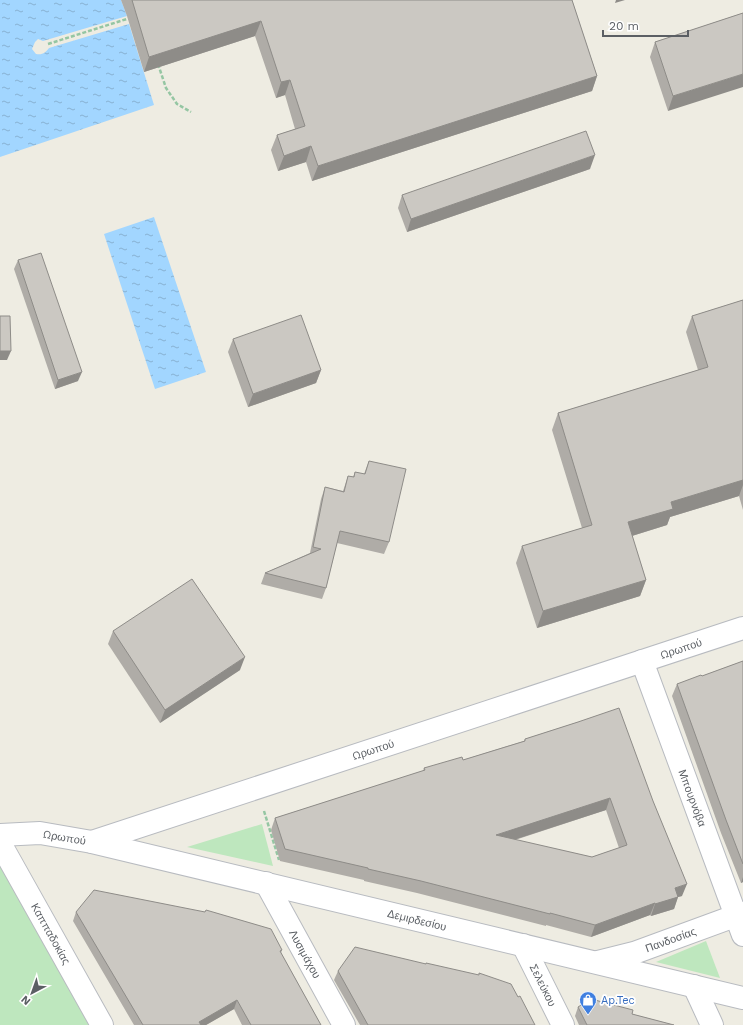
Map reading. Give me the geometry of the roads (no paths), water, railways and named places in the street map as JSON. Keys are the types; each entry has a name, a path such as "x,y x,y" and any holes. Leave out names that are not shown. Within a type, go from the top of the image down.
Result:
{"street":[{"name":"Ωρωπού","path":"0,835 40,833 92,842 743,628"},
{"name":"Μπουρνόβα","path":"642,662 741,922"},
{"name":"Δεμιρδεσίου","path":"92,842 743,998"},
{"name":"Καππαδοκίας","path":"0,843 102,1025"},
{"name":"Λυσιμάχου","path":"266,883 344,1025"},
{"name":"Πανδοσίας","path":"596,962 634,953 741,922"},
{"name":"Σελεύκου","path":"523,945 563,1025"},
{"path":"694,986 712,1025"}],"water":[{"path":"0,0 121,0 127,16 43,41 38,39 32,49 36,54 42,54 49,48 129,24 154,105 0,157"},
{"path":"154,217 206,372 155,389 104,234"}],"place":[{"name":"Ap.Tec","path":"588,1015"}]}
